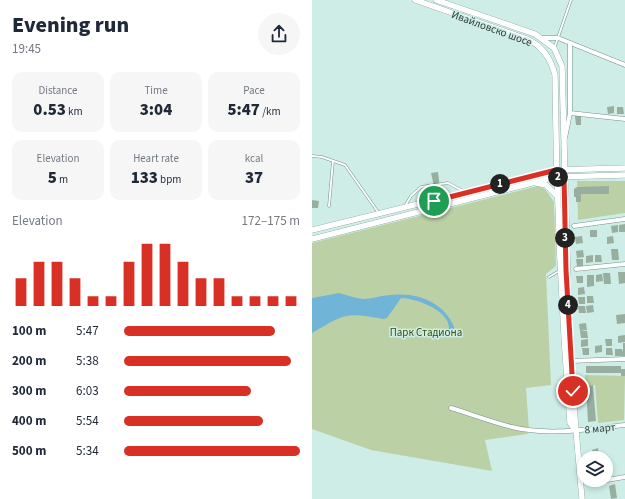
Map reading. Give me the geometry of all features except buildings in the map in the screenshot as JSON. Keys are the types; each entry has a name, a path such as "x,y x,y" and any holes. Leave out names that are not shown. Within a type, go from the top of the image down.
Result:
{"main road":[{"name":"Ивайловско шосе","path":"414,0 527,38 538,45 549,57 555,75 556,177 560,270 570,423 575,430"},
{"name":"Ивайловско шосе","path":"436,0 527,30 542,38 554,48 562,66 570,361 575,430"},
{"path":"312,230 403,209 556,170 625,168"},
{"path":"312,239 556,177 625,175"},
{"path":"532,183 546,185 557,196"},
{"path":"575,430 582,499"}],"street":[{"path":"542,38 558,38 625,65"},
{"path":"564,139 570,113 570,43"},
{"path":"570,113 625,119"},
{"path":"574,226 625,218"},
{"path":"576,269 625,264"},
{"path":"570,361 625,359"},
{"name":"8 март","path":"451,408 512,427 530,430 575,430 625,425"},
{"path":"613,479 625,477"}],"lane":[{"path":"549,57 558,38 571,0"},
{"path":"459,14 461,8"},
{"path":"312,156 345,165 380,214"},
{"path":"329,206 333,161"},
{"path":"403,209 411,196 421,187 448,183 466,192"},
{"path":"549,277 560,270"}],"green space":[{"path":"577,181 625,181 625,213 578,220"},
{"name":"Парк Стадиона","path":"538,186 545,189 554,202 556,266 546,274 551,385 526,388 529,430 527,434 485,440 492,471 371,450 312,429 312,243"},
{"path":"585,375 625,376 624,420 598,423 595,385 586,385"}],"water":[{"path":"339,293 363,299 388,295 402,295 422,298 440,307 447,314 456,333 445,333 445,330 449,328 448,322 438,311 430,306 414,300 401,298 387,318 383,319 353,315 346,316 339,318 312,333 312,298"}],"route":[{"path":"434,201 556,170 556,177 564,177 566,270 570,361 573,391"}]}
